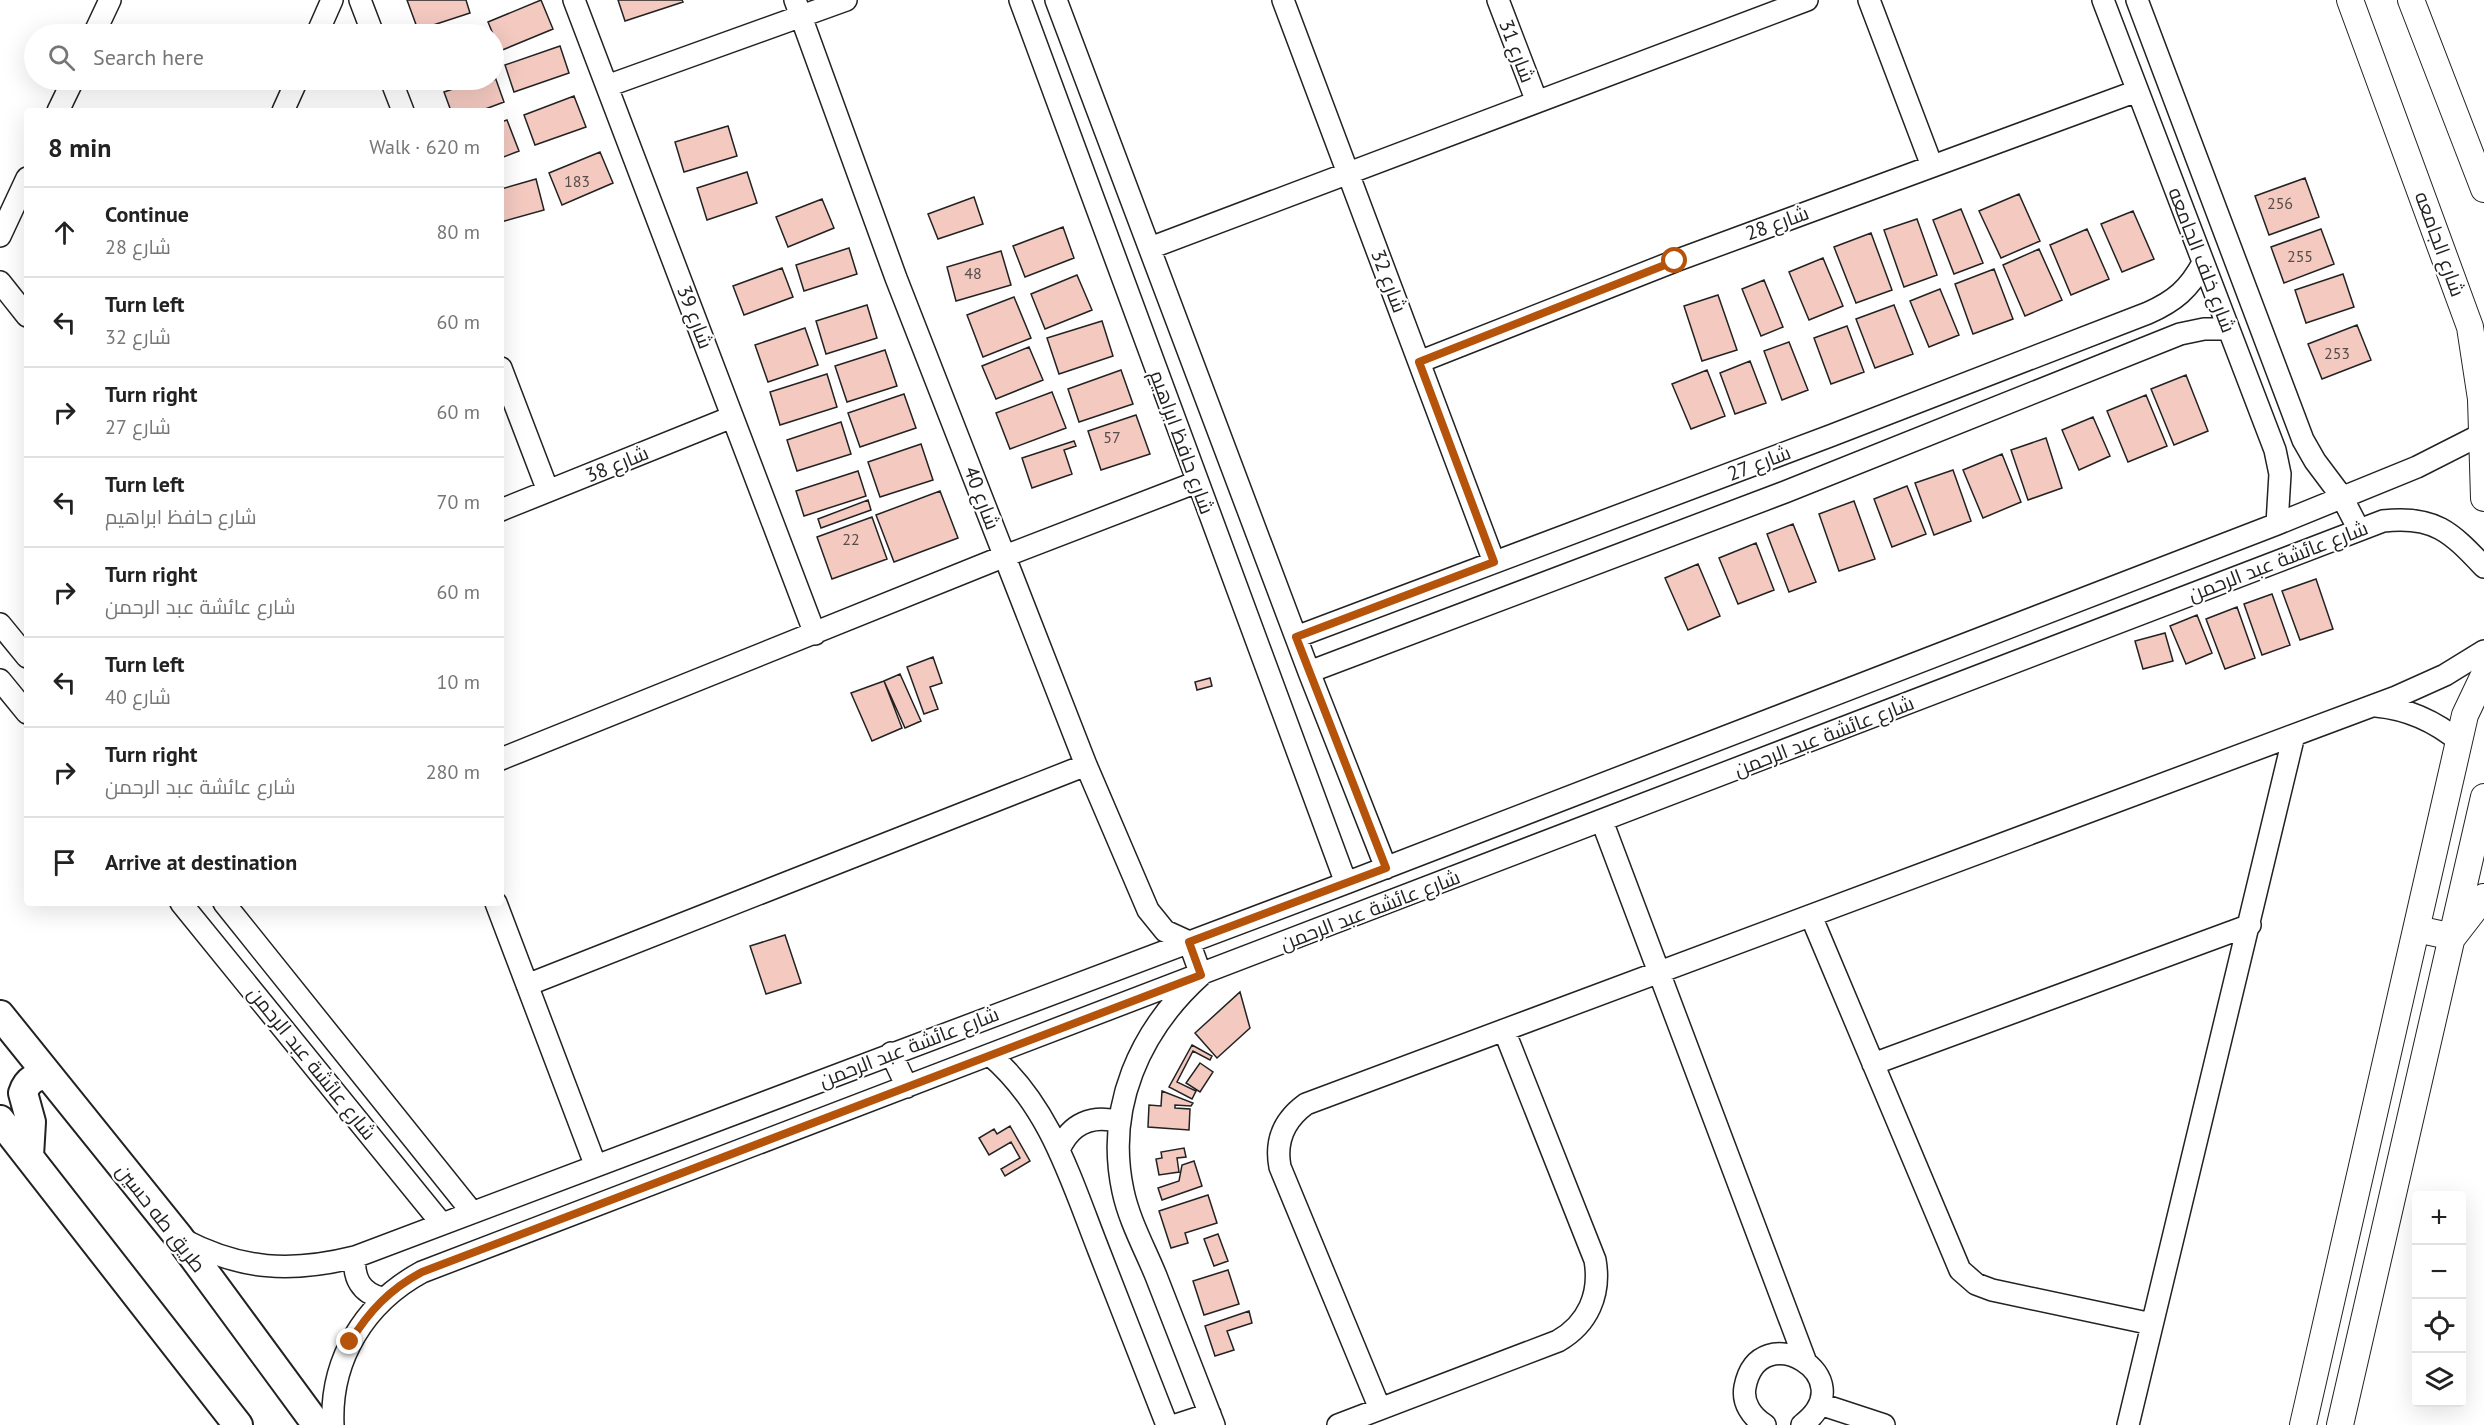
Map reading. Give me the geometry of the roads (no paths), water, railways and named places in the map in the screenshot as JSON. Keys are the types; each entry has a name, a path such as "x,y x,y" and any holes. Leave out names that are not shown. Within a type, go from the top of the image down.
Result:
{"main road":[{"name":"طريق طه حسين","path":"0,1015 178,1236 317,1425"},
{"path":"29,1156 31,1122 23,1093 30,1081 36,1077 49,1076"},
{"path":"0,1120 238,1425"}],"street":[{"path":"99,24 110,0"},
{"path":"321,24 332,0"},
{"path":"360,0 369,24"},
{"name":"شارع 39","path":"574,0 814,634"},
{"path":"607,86 798,8 846,0"},
{"name":"شارع حافظ ابراهيم","path":"1020,0 1346,883"},
{"name":"شارع حافظ ابراهيم","path":"1056,0 1309,672 1386,868"},
{"name":"شارع 32","path":"1283,0 1494,562"},
{"name":"شارع 31","path":"1498,0 1537,102"},
{"path":"1150,248 1807,0"},
{"path":"1869,0 1932,166"},
{"name":"شارع خلف الجامعه","path":"2103,0 2275,450 2280,474 2277,524"},
{"name":"شارع خلف الجامعه","path":"2137,0 2303,440 2315,461 2342,496 2359,530"},
{"name":"شارع الجامعه","path":"2350,0 2459,293 2480,362 2484,498"},
{"path":"2411,0 2484,189"},
{"name":"شارع 40","path":"798,8 896,278 1086,765 1148,910 1165,931 1189,942"},
{"path":"59,108 68,90"},
{"path":"284,108 292,90"},
{"path":"395,90 402,108"},
{"name":"شارع 28","path":"1419,362 1675,261 2137,91"},
{"path":"0,236 24,184"},
{"name":"شارع 27","path":"1296,637 1830,436 2148,313 2172,303 2185,291 2203,263"},
{"path":"0,282 24,312"},
{"name":"شارع 27","path":"1309,672 1785,492 2180,334 2204,329 2228,329"},
{"path":"504,376 548,491"},
{"name":"شارع 38","path":"504,509 732,417"},
{"name":"شارع عائشة عبد الرحمن","path":"178,1236 205,1251 234,1261 264,1266 295,1268 355,1257 595,1164 1386,868 2277,524 2417,467 2482,434"},
{"path":"504,758 1005,556 1197,482"},
{"name":"شارع عائشة عبد الرحمن","path":"333,1425 333,1395 339,1368 354,1335 382,1298 400,1284 422,1272 2383,521 2409,518 2434,524 2456,538 2484,567"},
{"path":"0,624 24,653"},
{"path":"1380,1409 1280,1167 1278,1146 1281,1136 1290,1118 1306,1104 2370,706 2429,683 2484,651"},
{"path":"2303,1425 2460,742 2470,701 2484,675"},
{"path":"0,680 24,709"},
{"path":"2370,706 2403,710 2418,715 2433,722 2460,742"},
{"path":"2128,1425 2294,735"},
{"path":"1727,736 1740,769"},
{"path":"527,984 1086,765"},
{"path":"2340,1425 2484,797"},
{"path":"1602,821 1805,1360 1816,1372 1822,1387 1820,1404 1812,1417 1802,1425"},
{"path":"2452,937 2484,897"},
{"name":"شارع عائشة عبد الرحمن","path":"183,906 442,1224"},
{"name":"شارع عائشة عبد الرحمن","path":"226,906 472,1212"},
{"path":"497,906 595,1164"},
{"path":"1810,916 1954,1260 1968,1278 1992,1290 2152,1324"},
{"path":"1873,1064 2250,925"},
{"path":"2417,929 2452,937"},
{"path":"1176,1425 1212,1420 1123,1193 1118,1146 1120,1122 1130,1075 1151,1031 1170,1005 1201,975 1189,942"},
{"path":"1338,1425 1558,1341 1577,1328 1595,1296 1597,1272 1595,1260 1504,1030"},
{"path":"891,1053 907,1087"},
{"path":"990,1055 1007,1069 1035,1103 1059,1150 1167,1425"},
{"path":"1059,1150 1070,1131 1088,1120 1109,1119 1120,1122"},
{"path":"355,1257 355,1273 362,1287 382,1298"},
{"path":"2320,1348 2356,1356"},
{"path":"1757,1423 1747,1406 1744,1390 1748,1374 1773,1354 1790,1354 1805,1360"},
{"path":"1820,1404 1884,1425"}]}
